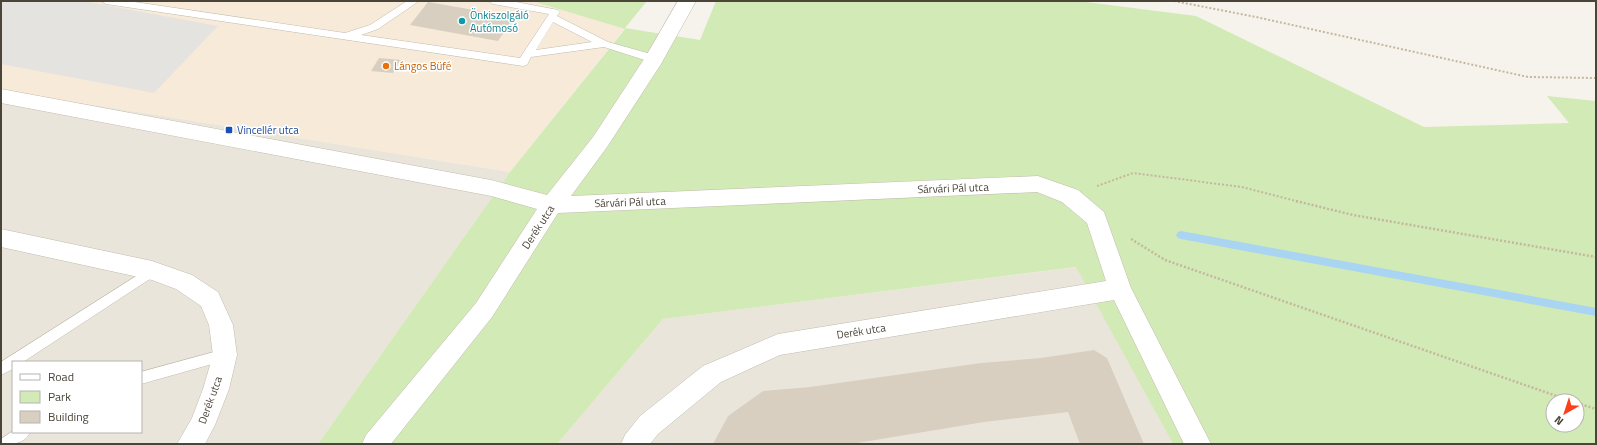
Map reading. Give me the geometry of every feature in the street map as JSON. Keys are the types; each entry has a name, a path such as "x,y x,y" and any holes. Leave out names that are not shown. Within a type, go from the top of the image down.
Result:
{"street":[{"name":"Derék utca","path":"375,444 484,310 552,205 600,142 654,59 687,1"},
{"path":"1,96 491,188 552,205"},
{"name":"Sárvári Pál utca","path":"552,205 1038,184 1070,196 1096,218"},
{"path":"1096,218 1120,289 1198,444"},
{"path":"1,238 152,271 184,282 210,299 221,325 225,355"},
{"name":"Derék utca","path":"634,444 649,425 712,374 778,345 1120,289"},
{"name":"Derék utca","path":"190,444 205,418 216,389 225,355"}],"lane":[{"path":"106,1 523,62 555,12 493,1"},
{"path":"346,36 374,26 414,1"},
{"path":"551,17 604,44 654,59"},
{"path":"529,54 604,44"},
{"path":"13,361 152,271"},
{"path":"142,378 225,355"},
{"path":"1,369 12,362"},
{"path":"5,444 22,433"}],"path":[{"path":"1174,1 1256,17 1528,77 1596,78"},
{"path":"1070,196 1133,173 1242,187 1353,215 1596,257"},
{"path":"1096,218 1165,260 1548,393"},
{"path":"1585,406 1596,409"}],"shaded area":[{"path":"1,1 532,1 625,28 510,172 1,90"},
{"path":"1,1 83,1 218,26 154,93 1,64"},
{"path":"1,90 510,172 318,444 1,444"},
{"path":"1077,267 1173,444 557,444 663,319"}],"green space":[{"path":"532,1 647,1 625,28 700,40 716,1 1078,1 1196,16 1424,127 1569,123 1547,96 1596,101 1596,444 1173,444 1076,267 663,319 557,444 318,444 510,172 625,29"}],"building":[{"name":"Önkiszolgáló Autómosó","path":"428,2 514,17 498,41 410,25"},
{"name":"Lángos Büfé","path":"379,58 401,60 393,73 371,71"},
{"path":"1094,350 1107,358 1144,444 1080,444 1068,412 984,422 851,444 713,444 728,416 763,391 810,387 981,363 1041,358"}],"waterway":[{"path":"1181,235 1596,312"}],"place":[{"name":"Önkiszolgáló Autómosó","path":"462,21"},
{"name":"Lángos Büfé","path":"386,66"},
{"name":"Vincellér utca","path":"229,130"}]}
